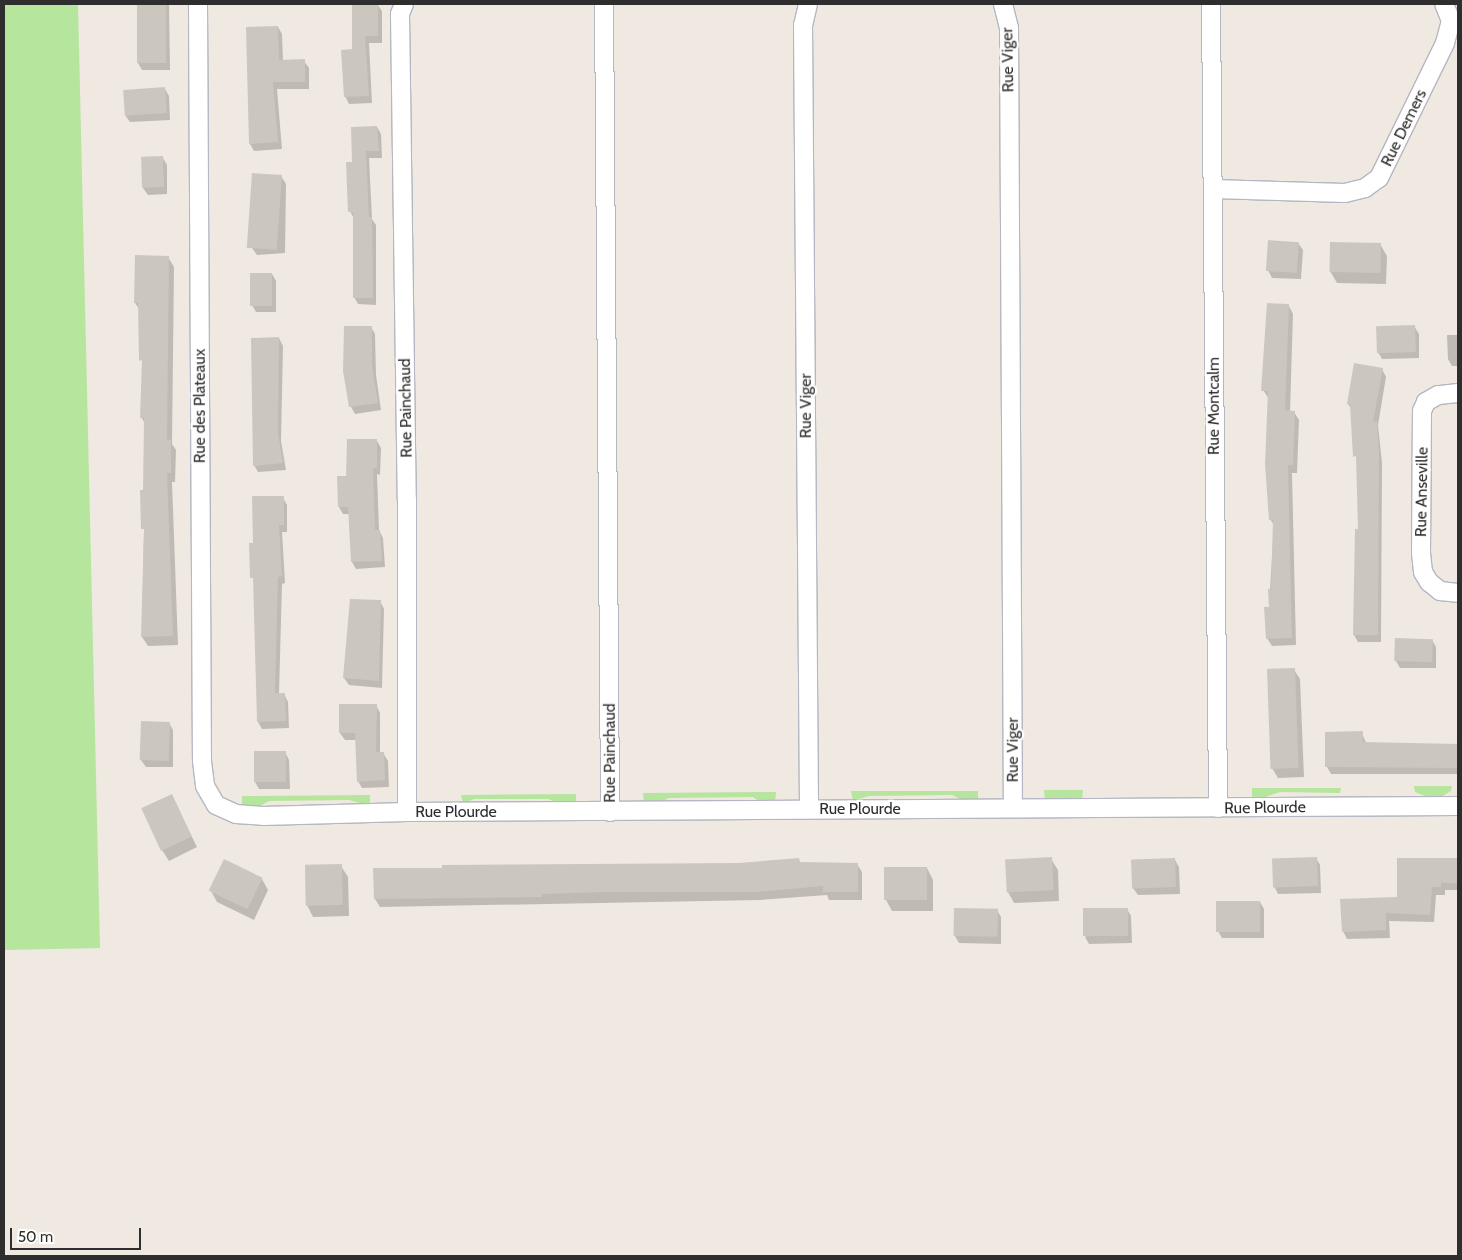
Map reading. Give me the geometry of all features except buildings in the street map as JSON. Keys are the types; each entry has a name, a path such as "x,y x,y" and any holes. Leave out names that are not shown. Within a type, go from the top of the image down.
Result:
{"street":[{"name":"Rue des Plateaux","path":"198,4 202,760 205,786 216,805"},
{"name":"Rue Painchaud","path":"404,4 400,14 407,500 407,812"},
{"name":"Rue Painchaud","path":"604,4 610,812"},
{"name":"Rue Viger","path":"808,4 804,35 809,809"},
{"name":"Rue Viger","path":"1003,4 1009,28 1013,808"},
{"name":"Rue Montcalm","path":"1211,4 1218,808"},
{"name":"Rue Demers","path":"1213,189 1345,193 1365,188 1379,178 1445,42 1451,21 1444,4"},
{"name":"Rue Anseville","path":"1458,392 1438,395 1426,402 1422,411 1421,553 1423,572 1429,582 1440,591 1458,593"},
{"name":"Rue Plourde","path":"216,805 236,814 263,816 407,812 1458,806"}],"green space":[{"path":"4,4 78,4 100,948 4,950"},
{"path":"1414,786 1452,786 1451,791 1441,797 1428,797 1415,792"},
{"path":"1252,788 1341,788 1340,793 1280,792 1262,798 1252,798"},
{"path":"1044,790 1083,790 1082,799 1045,801"},
{"path":"851,791 978,791 978,801 962,800 952,795 869,796 853,801"},
{"path":"776,792 775,803 760,802 753,797 669,798 659,803 644,804 643,793"},
{"path":"576,794 576,804 562,804 548,799 474,799 463,804 461,795"},
{"path":"370,795 370,806 349,800 269,801 260,806 242,807 242,796"}]}
